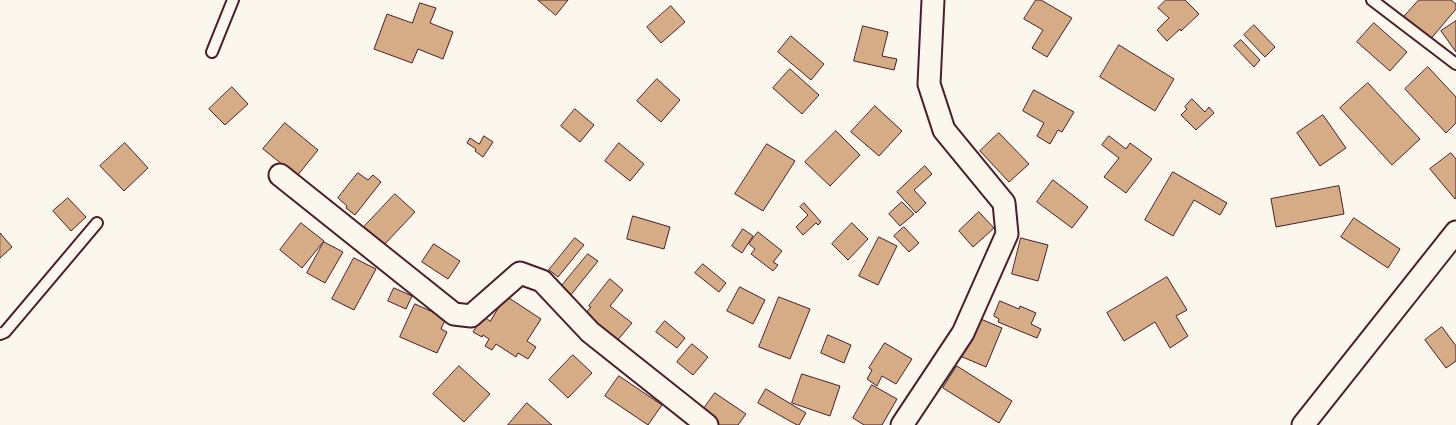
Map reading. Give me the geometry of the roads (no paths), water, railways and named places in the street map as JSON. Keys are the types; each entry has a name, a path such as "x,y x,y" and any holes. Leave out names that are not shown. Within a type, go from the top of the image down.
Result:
{"street":[{"path":"902,425 963,333 1007,234 1004,203 944,130 929,84 933,0"},
{"path":"280,175 454,314 471,316 520,273 542,281 590,332 707,425"},
{"path":"1303,425 1456,232"}],"lane":[{"path":"212,52 233,0"},
{"path":"1372,0 1456,64"},
{"path":"0,334 5,332 97,223"}]}
